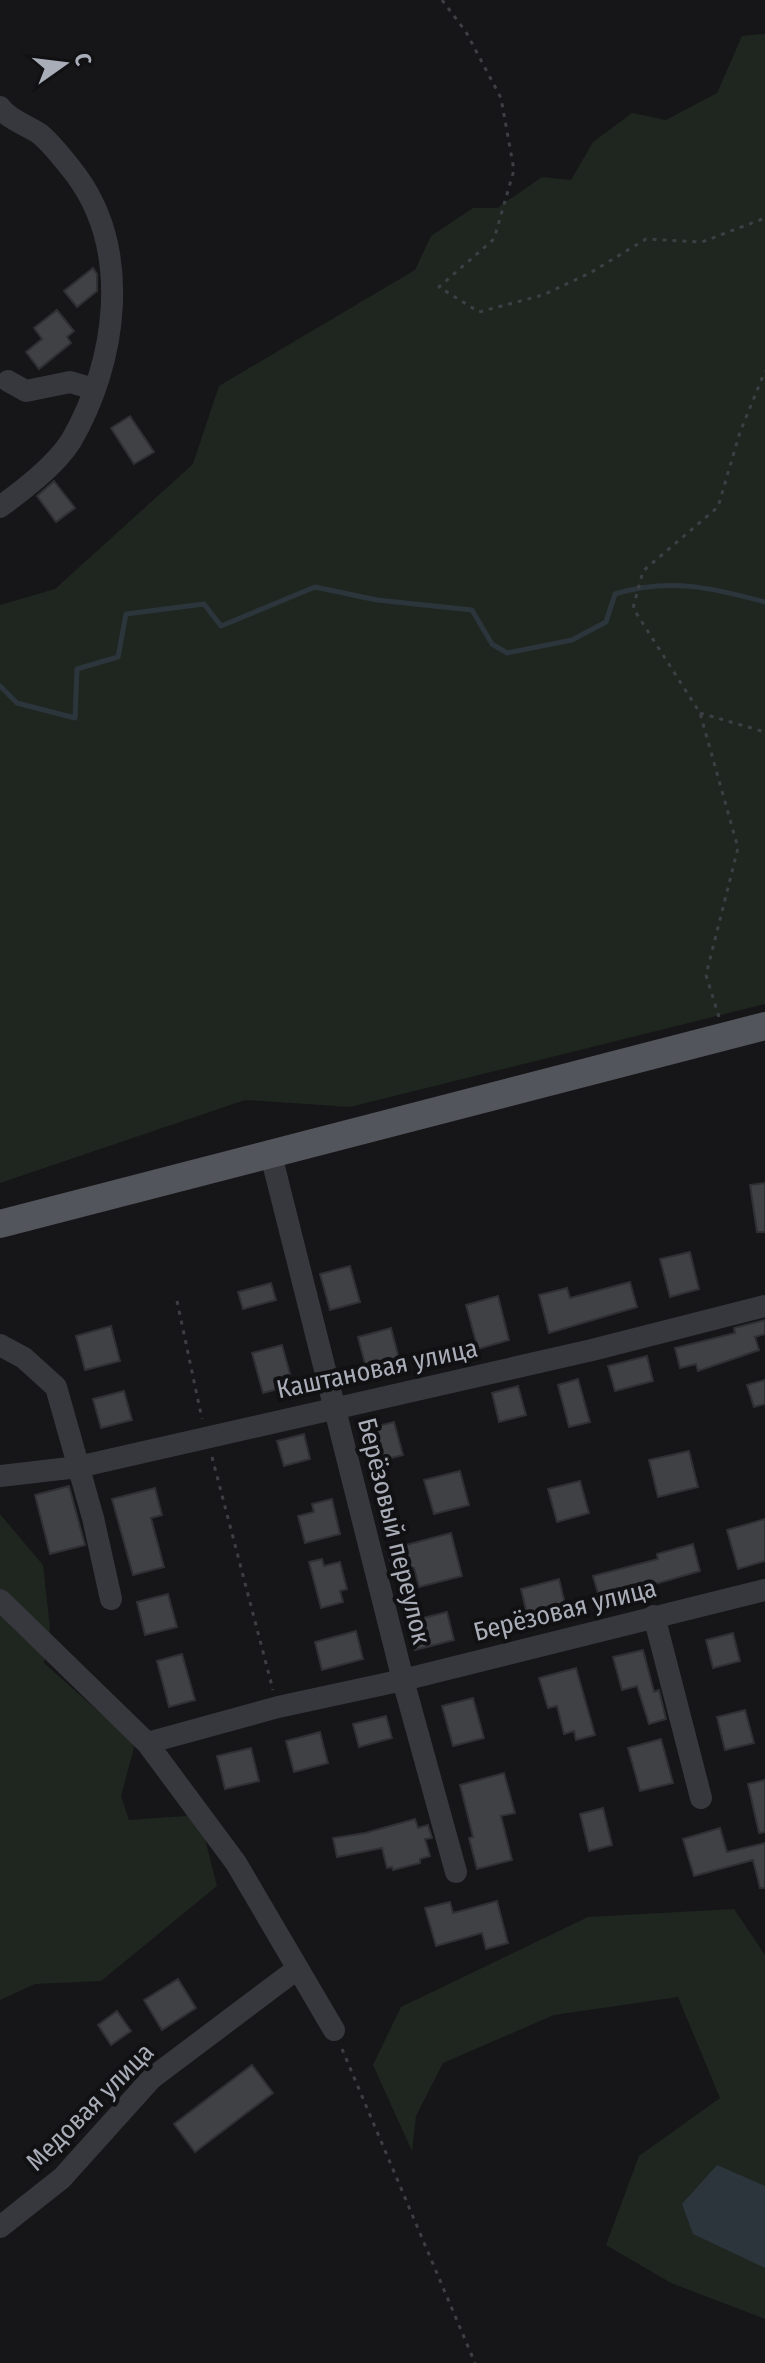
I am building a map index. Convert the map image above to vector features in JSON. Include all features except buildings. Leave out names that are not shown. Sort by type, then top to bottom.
[{"type":"main road","points":[[0,1224],[765,1026]]},
{"type":"street","points":[[0,507],[23,491],[70,442],[94,389],[109,332],[113,264],[102,220],[77,176],[41,135],[1,111]]},
{"type":"street","points":[[8,381],[26,391],[70,382],[94,389]]},
{"type":"street","name":"Берёзовый переулок","points":[[271,1155],[403,1680],[456,1872]]},
{"type":"street","name":"Каштановая улица","points":[[0,1476],[78,1467],[205,1435],[592,1350],[765,1306]]},
{"type":"street","points":[[0,1345],[24,1358],[56,1387],[111,1599]]},
{"type":"street","name":"Берёзовая улица","points":[[147,1743],[278,1707],[403,1680],[765,1590]]},
{"type":"street","points":[[0,1600],[147,1743],[236,1863],[334,2030]]},
{"type":"street","points":[[654,1616],[701,1798]]},
{"type":"street","name":"Медовая улица","points":[[0,2227],[62,2178],[152,2078],[297,1969]]},
{"type":"path","points":[[442,0],[466,32],[501,98],[514,170],[494,239],[439,287],[479,312],[543,295],[590,273],[646,239],[702,242],[765,218]]},
{"type":"path","points":[[725,1037],[706,975],[738,848],[700,713],[633,608],[643,571],[718,507],[740,432],[765,371]]},
{"type":"path","points":[[700,713],[765,732]]},
{"type":"path","points":[[177,1301],[205,1435],[278,1707]]},
{"type":"path","points":[[334,2030],[475,2363]]},
{"type":"shaded area","points":[[765,34],[765,1004],[350,1107],[245,1100],[0,1183],[0,605],[55,589],[193,464],[219,386],[415,270],[431,236],[473,208],[497,208],[542,177],[571,180],[593,142],[632,113],[666,120],[717,93],[742,36]]},
{"type":"shaded area","points":[[0,1514],[43,1565],[50,1628],[44,1663],[135,1744],[121,1796],[129,1820],[199,1815],[217,1886],[101,1981],[35,1984],[0,2000]]},
{"type":"shaded area","points":[[734,1909],[765,1955],[765,2319],[671,2283],[606,2245],[639,2156],[720,2098],[678,1997],[554,2015],[443,2063],[416,2116],[412,2151],[373,2065],[401,2007],[588,1917]]},
{"type":"shaded area","points":[[717,2165],[765,2186],[765,2268],[693,2234],[682,2204]]},
{"type":"waterway","points":[[0,686],[17,703],[75,718],[77,669],[118,657],[126,614],[204,604],[221,626],[315,587],[377,600],[472,610],[492,644],[507,653],[572,640],[606,622],[615,594],[635,589],[691,586],[765,602]]}]
